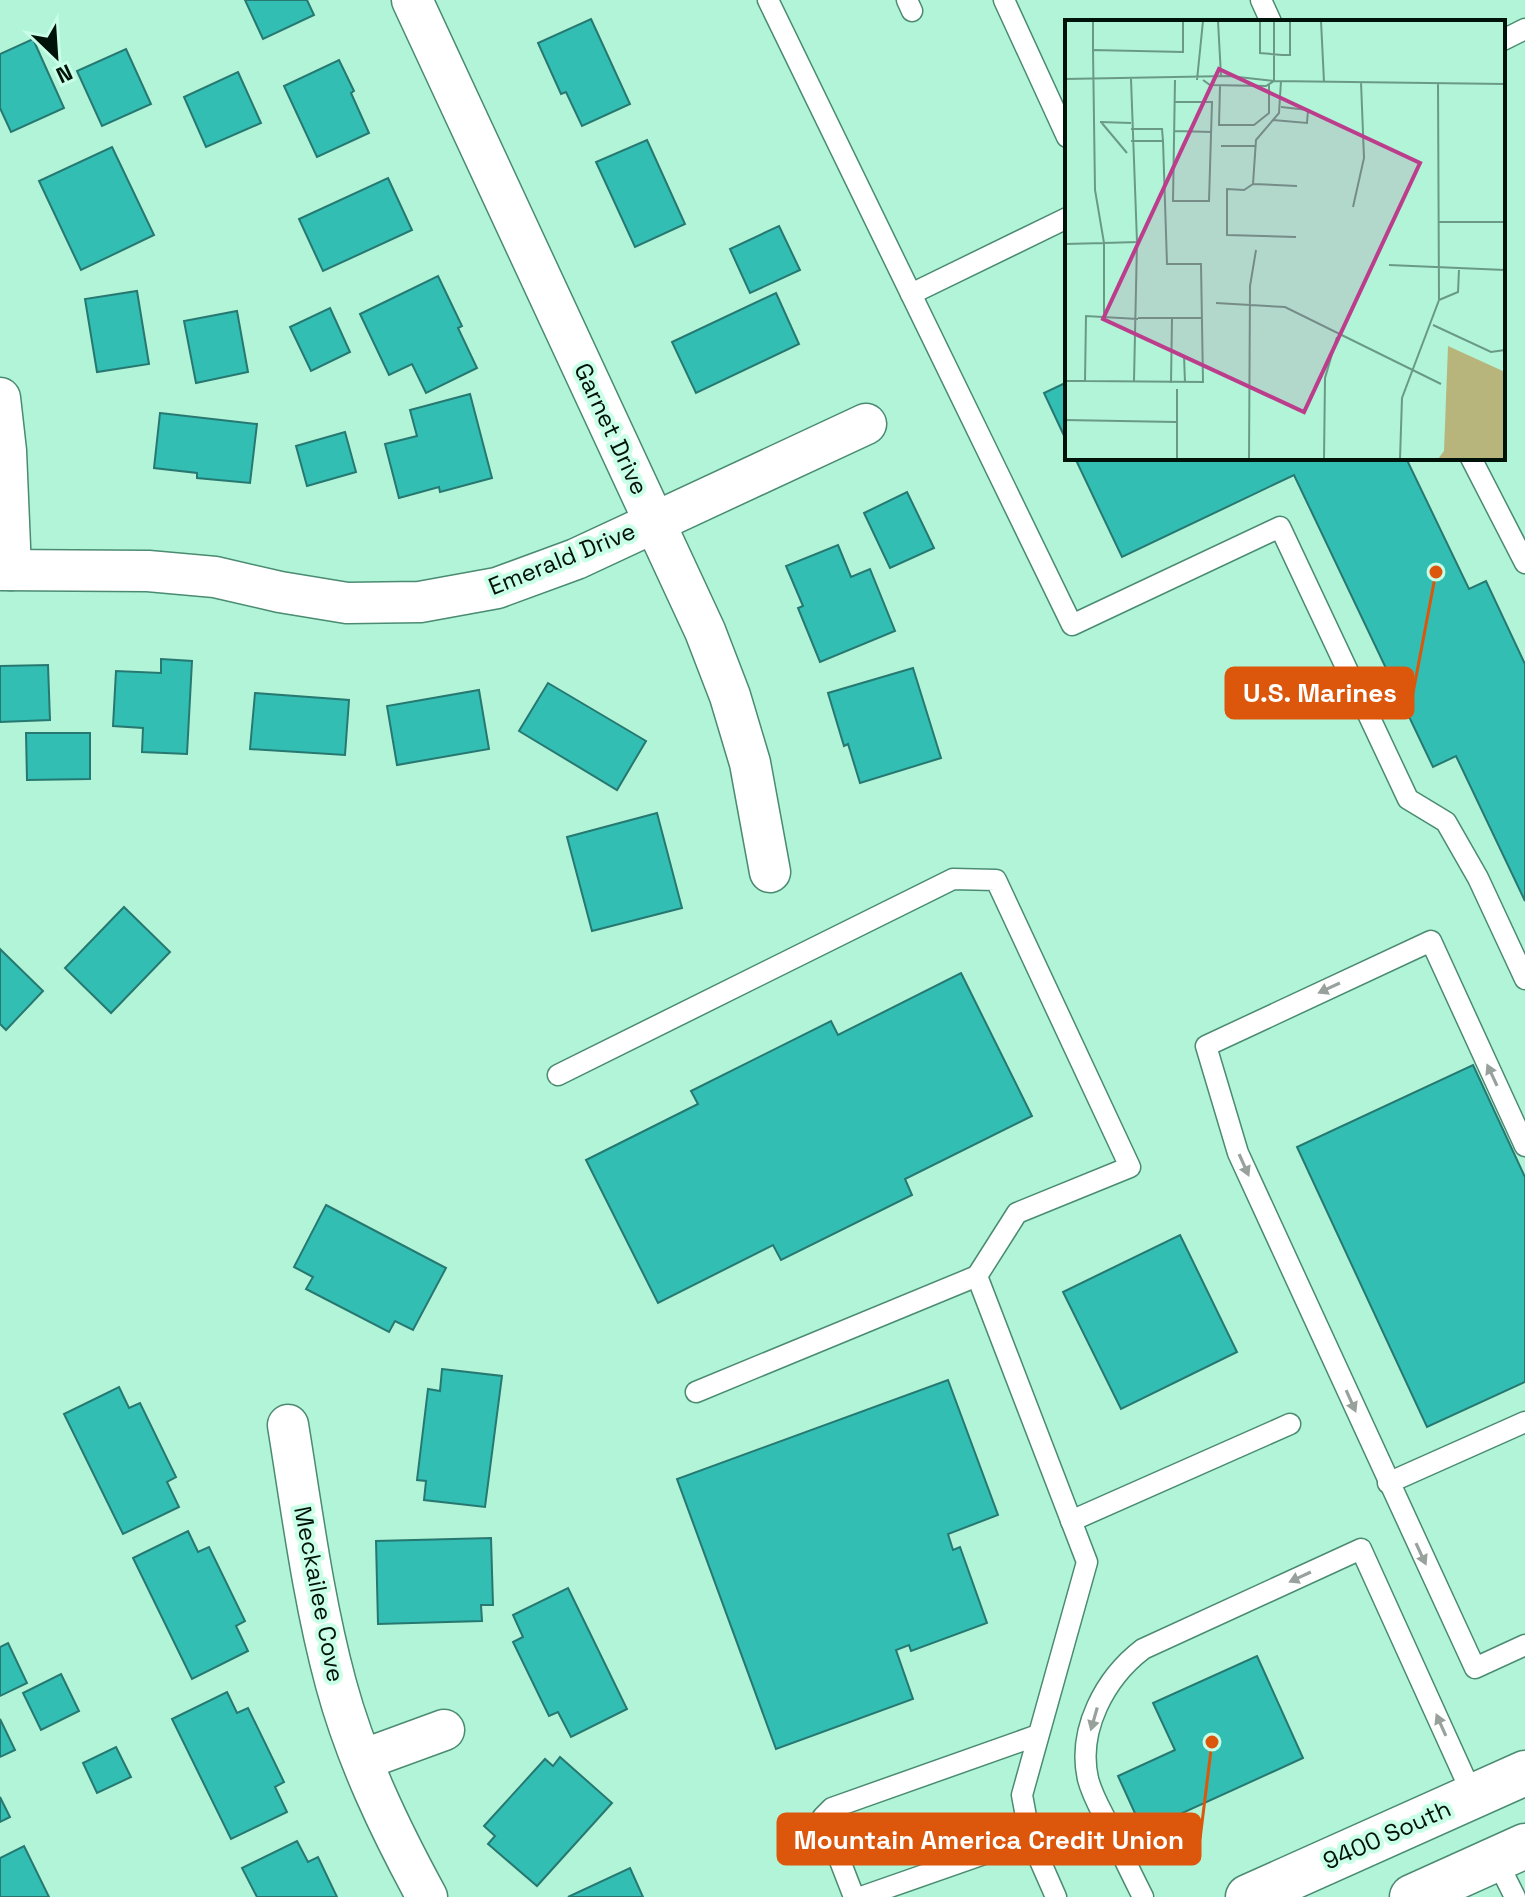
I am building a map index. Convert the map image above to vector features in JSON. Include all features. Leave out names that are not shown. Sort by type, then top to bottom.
[{"type":"main road","name":"9400 South","points":[[1248,1897],[1525,1773]]},
{"type":"main road","points":[[1412,1897],[1512,1867]]},
{"type":"street","name":"Garnet Drive","points":[[412,0],[705,631],[730,696],[750,763],[770,872]]},
{"type":"street","points":[[0,398],[6,451],[5,570]]},
{"type":"street","name":"Emerald Drive","points":[[5,570],[148,571],[215,577],[347,603],[420,602],[497,588],[576,559],[866,424]]},
{"type":"street","name":"Meckailee Cove","points":[[288,1425],[315,1598],[336,1686],[391,1830],[427,1897]]},
{"type":"street","points":[[362,1760],[444,1730]]},
{"type":"lane","points":[[768,0],[1072,625],[1280,527],[1408,799],[1446,822],[1478,878],[1525,979]]},
{"type":"lane","points":[[1004,0],[1065,133]]},
{"type":"lane","points":[[1261,0],[1270,20]]},
{"type":"lane","points":[[1505,39],[1525,29]]},
{"type":"lane","points":[[911,294],[1065,219]]},
{"type":"lane","points":[[1472,460],[1525,563]]},
{"type":"lane","points":[[558,1075],[953,879],[996,880],[1130,1167],[1017,1213],[977,1276],[696,1392]]},
{"type":"lane","points":[[1525,1146],[1431,941],[1206,1046],[1238,1153],[1475,1668],[1525,1645]]},
{"type":"lane","points":[[977,1276],[1087,1562],[1022,1795],[1030,1838],[1056,1897]]},
{"type":"lane","points":[[1388,1483],[1525,1422]]},
{"type":"lane","points":[[1071,1521],[1290,1424]]},
{"type":"lane","points":[[1143,1897],[1088,1779],[1086,1751],[1092,1723],[1111,1679],[1143,1649],[1361,1549],[1473,1796]]},
{"type":"lane","points":[[854,1897],[823,1817],[832,1808],[1038,1735]]},
{"type":"lane","points":[[861,1897],[1030,1838]]},
{"type":"building","points":[[245,0],[307,0],[314,15],[263,39]]},
{"type":"building","points":[[591,19],[630,104],[582,126],[566,92],[561,94],[538,43]]},
{"type":"building","points":[[33,39],[64,108],[11,132],[0,108],[0,54]]},
{"type":"building","points":[[126,49],[151,104],[102,126],[77,71]]},
{"type":"building","points":[[339,60],[369,133],[317,157],[284,86]]},
{"type":"building","points":[[238,72],[261,123],[206,147],[184,97]]},
{"type":"building","points":[[647,140],[685,224],[635,247],[596,162]]},
{"type":"building","points":[[112,147],[154,235],[81,270],[39,181]]},
{"type":"building","points":[[388,178],[412,230],[323,271],[299,219]]},
{"type":"building","points":[[779,226],[800,270],[750,293],[730,249]]},
{"type":"building","points":[[438,276],[462,326],[458,328],[477,368],[426,393],[412,364],[389,375],[360,314]]},
{"type":"building","points":[[137,291],[149,364],[97,372],[85,299]]},
{"type":"building","points":[[776,293],[799,344],[696,393],[672,342]]},
{"type":"building","points":[[330,308],[350,352],[311,371],[290,327]]},
{"type":"building","points":[[237,311],[248,372],[196,383],[184,321]]},
{"type":"building","points":[[1065,383],[1065,438],[1044,393]]},
{"type":"building","points":[[470,394],[492,478],[440,492],[439,487],[399,498],[385,444],[417,436],[410,410]]},
{"type":"building","points":[[160,413],[257,424],[250,483],[197,478],[197,473],[154,468]]},
{"type":"building","points":[[345,432],[356,472],[307,486],[296,446]]},
{"type":"building","points":[[1076,460],[1407,460],[1469,589],[1486,581],[1525,664],[1525,901],[1456,756],[1433,767],[1294,475],[1122,557]]},
{"type":"building","points":[[907,492],[934,548],[890,568],[864,513]]},
{"type":"building","points":[[838,545],[851,577],[870,569],[895,631],[820,662],[798,608],[803,606],[786,566]]},
{"type":"building","points":[[161,659],[192,661],[187,754],[142,752],[143,728],[113,726],[116,671],[161,673]]},
{"type":"building","points":[[48,665],[50,720],[0,722],[0,666]]},
{"type":"building","points":[[913,668],[941,758],[860,783],[848,744],[844,746],[828,693]]},
{"type":"building","points":[[548,683],[646,741],[617,790],[519,731]]},
{"type":"building","points":[[479,690],[489,749],[397,765],[387,706]]},
{"type":"building","points":[[255,693],[349,700],[345,755],[250,749]]},
{"type":"building","points":[[26,733],[90,733],[90,779],[27,780]]},
{"type":"building","points":[[657,813],[682,908],[592,931],[567,837]]},
{"type":"building","points":[[124,907],[170,952],[111,1013],[65,968]]},
{"type":"building","points":[[0,949],[43,991],[6,1030],[0,1024]]},
{"type":"building","points":[[961,973],[1032,1116],[905,1179],[912,1195],[781,1260],[773,1245],[658,1303],[586,1160],[698,1104],[691,1091],[831,1021],[838,1035]]},
{"type":"building","points":[[1473,1065],[1525,1177],[1525,1382],[1427,1427],[1297,1147]]},
{"type":"building","points":[[326,1205],[446,1268],[413,1330],[395,1321],[389,1332],[306,1289],[313,1277],[294,1267]]},
{"type":"building","points":[[1180,1235],[1237,1352],[1121,1409],[1063,1292]]},
{"type":"building","points":[[442,1369],[502,1376],[485,1507],[424,1500],[426,1481],[417,1480],[428,1389],[440,1391]]},
{"type":"building","points":[[948,1380],[998,1515],[948,1534],[953,1550],[960,1547],[987,1623],[911,1651],[909,1645],[896,1650],[913,1699],[776,1749],[677,1479]]},
{"type":"building","points":[[119,1387],[129,1408],[140,1403],[176,1477],[167,1482],[179,1507],[123,1534],[64,1414]]},
{"type":"building","points":[[188,1531],[198,1552],[209,1547],[245,1621],[236,1626],[248,1651],[192,1679],[133,1558]]},
{"type":"building","points":[[491,1538],[493,1605],[481,1605],[482,1621],[378,1624],[376,1541]]},
{"type":"building","points":[[568,1588],[627,1709],[571,1737],[558,1712],[549,1716],[513,1642],[523,1637],[513,1615]]},
{"type":"building","points":[[8,1643],[27,1683],[0,1696],[0,1647]]},
{"type":"building","points":[[1257,1656],[1303,1758],[1143,1831],[1118,1776],[1175,1750],[1153,1703]]},
{"type":"building","points":[[61,1674],[79,1711],[41,1730],[23,1693]]},
{"type":"building","points":[[227,1692],[237,1713],[248,1708],[284,1782],[275,1787],[287,1812],[231,1839],[172,1719]]},
{"type":"building","points":[[0,1719],[15,1750],[0,1757]]},
{"type":"building","points":[[116,1747],[131,1777],[97,1793],[83,1763]]},
{"type":"building","points":[[560,1757],[612,1803],[537,1886],[488,1844],[495,1836],[484,1826],[545,1759],[553,1766]]},
{"type":"building","points":[[0,1797],[10,1817],[0,1822]]},
{"type":"building","points":[[297,1841],[308,1862],[318,1857],[337,1897],[257,1897],[242,1868]]},
{"type":"building","points":[[24,1846],[49,1897],[0,1897],[0,1858]]},
{"type":"building","points":[[630,1868],[643,1897],[568,1897]]},
{"type":"place","name":"U.S. Marines","points":[[1436,572]]},
{"type":"place","name":"Mountain America Credit Union","points":[[1212,1742]]}]
